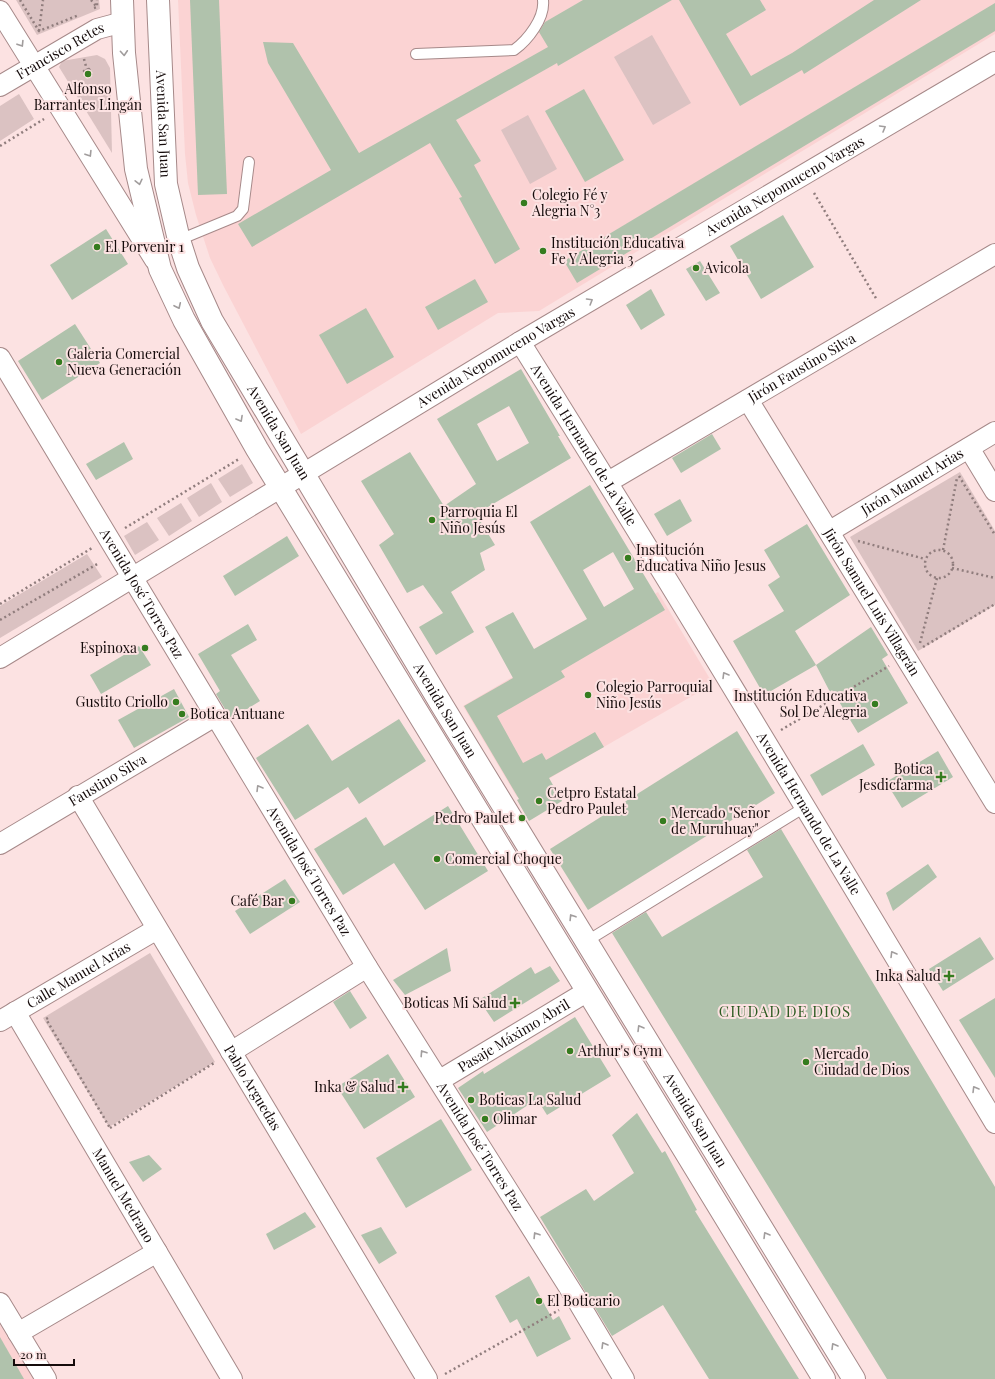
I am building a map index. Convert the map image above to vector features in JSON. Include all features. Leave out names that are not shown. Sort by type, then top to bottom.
[{"type":"main road","name":"Avenida San Juan","points":[[122,0],[124,53],[136,169],[160,269],[184,320],[257,449],[824,1379]]},
{"type":"main road","name":"Avenida San Juan","points":[[158,0],[166,184],[178,240],[191,275],[212,321],[303,474],[854,1379]]},
{"type":"street","points":[[0,11],[35,65],[160,269]]},
{"type":"street","name":"Francisco Retes","points":[[0,86],[97,29],[123,22]]},
{"type":"street","name":"Avenida Nepomuceno Vargas","points":[[0,658],[520,342],[995,62]]},
{"type":"street","name":"Jirón Faustino Silva","points":[[608,482],[995,254]]},
{"type":"street","name":"Avenida Hernando de La Valle","points":[[520,342],[669,580],[995,1122]]},
{"type":"street","name":"Avenida José Torres Paz","points":[[0,358],[134,577],[215,716],[367,967],[440,1080],[577,1300],[624,1379]]},
{"type":"street","name":"Jirón Samuel Luis Villagrán","points":[[748,400],[830,531],[905,657],[995,803]]},
{"type":"street","name":"Jirón Manuel Arias","points":[[830,531],[995,432]]},
{"type":"street","points":[[969,448],[995,491]]},
{"type":"street","name":"Faustino Silva","points":[[0,844],[78,796],[215,716]]},
{"type":"street","name":"Pablo Arguedas","points":[[78,796],[232,1052],[436,1377]]},
{"type":"street","name":"Calle Manuel Arias","points":[[8,1017],[157,929]]},
{"type":"street","points":[[232,1052],[367,967]]},
{"type":"street","name":"Pasaje Máximo Abril","points":[[440,1080],[588,991]]},
{"type":"street","name":"Manuel Medrano","points":[[8,1017],[91,1140],[232,1379]]},
{"type":"street","points":[[18,1333],[157,1252]]},
{"type":"street","points":[[0,1303],[46,1379]]},
{"type":"lane","points":[[416,54],[514,50],[522,44],[533,31],[544,7],[543,0]]},
{"type":"lane","points":[[178,240],[237,216],[243,209],[249,162]]},
{"type":"lane","points":[[587,941],[805,807]]},
{"type":"path","points":[[20,0],[39,31],[82,13]]},
{"type":"path","points":[[91,0],[97,7]]},
{"type":"path","points":[[97,0],[97,7]]},
{"type":"path","points":[[89,10],[97,7]]},
{"type":"path","points":[[83,55],[87,70]]},
{"type":"path","points":[[0,146],[62,109]]},
{"type":"path","points":[[803,175],[887,317]]},
{"type":"path","points":[[0,604],[257,449]]},
{"type":"path","points":[[951,478],[958,474]]},
{"type":"path","points":[[958,474],[995,535]]},
{"type":"path","points":[[943,550],[958,474]]},
{"type":"path","points":[[830,531],[925,559]]},
{"type":"path","points":[[934,550],[943,550],[951,556],[952,568],[949,574],[937,578],[927,571],[924,565],[925,559],[934,550]]},
{"type":"path","points":[[0,620],[99,563]]},
{"type":"path","points":[[952,568],[995,578]]},
{"type":"path","points":[[937,578],[918,649],[995,604]]},
{"type":"path","points":[[764,740],[905,657]]},
{"type":"path","points":[[52,1016],[46,1020],[110,1128]]},
{"type":"path","points":[[91,1140],[232,1052]]},
{"type":"path","points":[[211,1056],[215,1063]]},
{"type":"path","points":[[436,1377],[577,1300]]},
{"type":"shaded area","points":[[16,0],[99,0],[100,9],[37,35]]},
{"type":"shaded area","name":"Colegio Fé y Alegria N°3","points":[[178,0],[995,0],[995,34],[539,311],[498,313],[301,434],[210,258],[196,215],[188,183],[185,154]]},
{"type":"shaded area","points":[[652,35],[691,103],[653,125],[614,57]]},
{"type":"shaded area","points":[[97,55],[105,59],[110,68],[112,153],[59,67],[62,61]]},
{"type":"shaded area","points":[[19,94],[34,119],[0,141],[0,106]]},
{"type":"shaded area","points":[[528,115],[557,169],[530,184],[501,130]]},
{"type":"shaded area","points":[[242,464],[253,483],[230,497],[218,479]]},
{"type":"shaded area","points":[[960,472],[995,531],[995,605],[918,651],[850,537]]},
{"type":"shaded area","points":[[211,483],[222,502],[199,517],[187,498]]},
{"type":"shaded area","points":[[181,503],[192,521],[169,536],[157,518]]},
{"type":"shaded area","points":[[147,522],[159,540],[135,555],[124,536]]},
{"type":"shaded area","points":[[87,554],[102,577],[0,638],[0,606]]},
{"type":"shaded area","name":"Colegio Parroquial Niño Jesús","points":[[658,592],[713,684],[517,797],[463,706]]},
{"type":"shaded area","points":[[150,953],[215,1062],[109,1127],[43,1018]]},
{"type":"shaded area","points":[[0,1325],[34,1379],[0,1379]]},
{"type":"building","points":[[190,0],[219,0],[227,194],[198,195]]},
{"type":"building","points":[[583,0],[672,0],[558,66],[557,63],[456,120],[481,161],[474,165],[520,249],[495,264],[459,198],[462,197],[430,143],[252,247],[238,224],[331,170],[268,63],[263,42],[293,43],[359,153],[548,47],[539,32],[545,22]]},
{"type":"building","points":[[679,0],[760,0],[766,10],[726,34],[751,76],[792,53],[874,0],[921,0],[804,74],[802,70],[740,106]]},
{"type":"building","points":[[995,3],[995,31],[577,283],[564,261]]},
{"type":"building","points":[[584,89],[624,160],[585,182],[545,111]]},
{"type":"building","points":[[783,215],[814,267],[761,299],[730,246]]},
{"type":"building","name":"El Porvenir 1","points":[[106,229],[128,264],[72,300],[50,265]]},
{"type":"building","points":[[700,261],[720,293],[706,301],[686,269]]},
{"type":"building","points":[[475,279],[488,302],[438,330],[425,307]]},
{"type":"building","points":[[651,289],[665,315],[641,330],[626,305]]},
{"type":"building","points":[[366,308],[394,357],[347,384],[319,335]]},
{"type":"building","name":"Galeria Comercial Nueva Generación","points":[[75,324],[100,363],[42,400],[18,361]]},
{"type":"building","points":[[521,369],[571,458],[476,514],[495,545],[480,553],[485,570],[451,592],[474,632],[436,655],[419,627],[443,613],[423,585],[407,593],[379,545],[394,534],[361,481],[410,452],[444,506],[476,484],[437,419]],"holes":[[[509,406],[529,443],[497,461],[477,424]]]},
{"type":"building","points":[[712,434],[721,449],[681,473],[672,458]]},
{"type":"building","points":[[124,442],[133,459],[96,480],[86,464]]},
{"type":"building","points":[[590,485],[665,610],[561,671],[565,677],[497,716],[523,763],[542,753],[546,760],[595,732],[604,747],[549,778],[562,801],[529,821],[517,800],[519,799],[464,706],[513,678],[485,627],[513,612],[534,649],[587,619],[530,522]],"holes":[[[613,552],[634,589],[604,607],[583,570]]]},
{"type":"building","points":[[680,499],[692,521],[667,536],[654,514]]},
{"type":"building","points":[[807,524],[850,595],[795,631],[816,665],[764,695],[733,641],[784,611],[768,585],[780,577],[764,550]]},
{"type":"building","points":[[287,536],[299,556],[235,596],[223,576]]},
{"type":"building","points":[[248,624],[257,640],[231,655],[260,701],[231,719],[216,694],[220,691],[198,654]]},
{"type":"building","points":[[871,627],[888,655],[882,659],[908,703],[858,733],[832,690],[830,692],[816,665]]},
{"type":"building","points":[[139,646],[151,665],[101,694],[90,675]]},
{"type":"building","points":[[174,689],[189,717],[134,748],[118,720]]},
{"type":"building","points":[[399,719],[426,761],[359,804],[348,787],[295,820],[256,758],[308,724],[332,761]]},
{"type":"building","name":"Mercado \"Señor de Muruhuay\"","points":[[737,731],[775,793],[588,910],[550,849]]},
{"type":"building","points":[[863,744],[875,765],[822,796],[810,775]]},
{"type":"building","points":[[938,751],[953,777],[902,808],[886,782]]},
{"type":"building","points":[[448,806],[488,871],[425,910],[394,863],[343,895],[314,849],[366,817],[384,846]]},
{"type":"building","name":"Mercado Ciudad de Dios","points":[[781,829],[995,1187],[995,1379],[887,1379],[612,933],[646,912],[662,937],[763,877],[747,850]]},
{"type":"building","points":[[928,864],[937,877],[893,911],[886,893]]},
{"type":"building","points":[[285,879],[300,902],[250,934],[235,911]]},
{"type":"building","points":[[980,937],[994,959],[943,991],[929,969]]},
{"type":"building","points":[[447,948],[451,971],[405,995],[393,980]]},
{"type":"building","points":[[550,966],[560,981],[494,1022],[479,1000],[531,967],[535,974]]},
{"type":"building","points":[[350,991],[367,1018],[350,1029],[333,1002]]},
{"type":"building","points":[[995,998],[995,1078],[959,1020]]},
{"type":"building","points":[[575,1017],[611,1076],[547,1115],[537,1099],[487,1132],[458,1088],[483,1071],[484,1074]]},
{"type":"building","points":[[388,1054],[415,1097],[364,1129],[337,1087]]},
{"type":"building","points":[[637,1113],[662,1153],[665,1151],[697,1210],[695,1211],[799,1379],[709,1379],[663,1305],[612,1336],[540,1217],[586,1189],[594,1201],[634,1173],[612,1135]]},
{"type":"building","points":[[441,1119],[472,1170],[406,1208],[376,1158]]},
{"type":"building","points":[[149,1155],[162,1169],[143,1182],[129,1162]]},
{"type":"building","points":[[305,1212],[316,1227],[274,1250],[266,1234]]},
{"type":"building","points":[[381,1227],[397,1253],[379,1264],[361,1235]]},
{"type":"building","points":[[529,1276],[553,1320],[559,1316],[571,1339],[537,1357],[517,1319],[510,1323],[495,1296]]},
{"type":"building","points":[[0,1337],[24,1379],[0,1379]]},
{"type":"place","name":"Alfonso Barrantes Lingán","points":[[88,74]]},
{"type":"place","name":"Colegio Fé y Alegria N°3","points":[[524,203]]},
{"type":"place","name":"El Porvenir 1","points":[[97,247]]},
{"type":"place","name":"Institución Educativa Fe Y Alegria 3","points":[[543,251]]},
{"type":"place","name":"Avicola","points":[[696,268]]},
{"type":"place","name":"Galeria Comercial Nueva Generación","points":[[59,362]]},
{"type":"place","name":"Parroquia El Niño Jesús","points":[[432,520]]},
{"type":"place","name":"Institución Educativa Niño Jesus","points":[[628,558]]},
{"type":"place","name":"Espinoxa","points":[[145,648]]},
{"type":"place","name":"Colegio Parroquial Niño Jesús","points":[[588,695]]},
{"type":"place","name":"Gustito Criollo","points":[[176,702]]},
{"type":"place","name":"Institución Educativa Sol De Alegria","points":[[875,704]]},
{"type":"place","name":"Botica Antuane","points":[[182,714]]},
{"type":"place","name":"Botica Jesdicfarma","points":[[941,777]]},
{"type":"place","name":"Cetpro Estatal Pedro Paulet","points":[[539,801]]},
{"type":"place","name":"Pedro Paulet","points":[[522,818]]},
{"type":"place","name":"Mercado \"Señor de Muruhuay\"","points":[[663,821]]},
{"type":"place","name":"Comercial Choque","points":[[437,859]]},
{"type":"place","name":"Café Bar","points":[[292,901]]},
{"type":"place","name":"Inka Salud","points":[[949,976]]},
{"type":"place","name":"Boticas Mi Salud","points":[[515,1003]]},
{"type":"place","name":"Arthur's Gym","points":[[570,1051]]},
{"type":"place","name":"Mercado Ciudad de Dios","points":[[806,1062]]},
{"type":"place","name":"Inka & Salud","points":[[403,1087]]},
{"type":"place","name":"Boticas La Salud","points":[[471,1100]]},
{"type":"place","name":"Olimar","points":[[485,1119]]},
{"type":"place","name":"El Boticario","points":[[539,1301]]},
{"type":"district","name":"CIUDAD DE DIOS","points":[[785,1012]]}]
